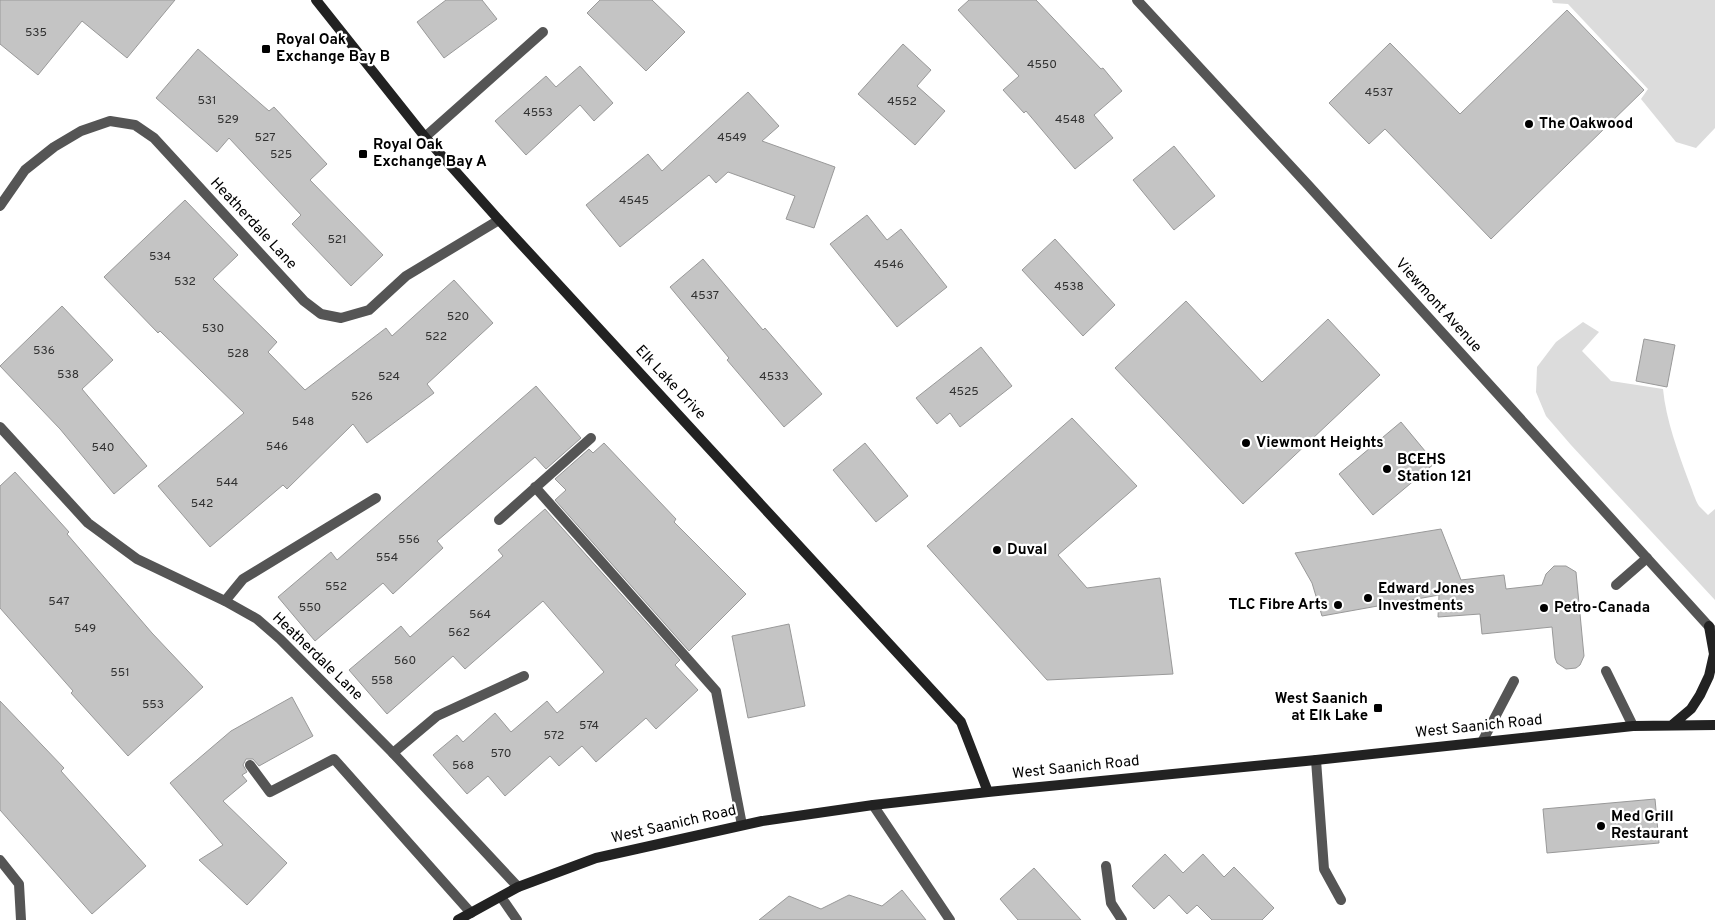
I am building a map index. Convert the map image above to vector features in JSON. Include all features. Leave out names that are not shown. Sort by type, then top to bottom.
[{"type":"main road","name":"Elk Lake Drive","points":[[316,0],[425,137],[499,220],[961,722],[988,792]]},
{"type":"main road","points":[[1672,725],[1691,709],[1700,696],[1709,676],[1714,654],[1712,630]]},
{"type":"main road","name":"West Saanich Road","points":[[458,920],[518,887],[596,858],[762,820],[988,792],[1316,760],[1633,726],[1715,725]]},
{"type":"street","name":"Viewmont Avenue","points":[[1137,0],[1308,184],[1712,630]]},
{"type":"street","points":[[425,137],[543,32]]},
{"type":"street","name":"Heatherdale Lane","points":[[0,206],[25,170],[54,147],[81,130],[110,121],[135,126],[154,138],[304,301],[321,314],[341,318],[369,310],[406,276],[499,220]]},
{"type":"street","name":"Heatherdale Lane","points":[[0,427],[88,523],[137,559],[225,601],[257,619],[280,638],[393,753],[518,887]]},
{"type":"street","points":[[499,520],[591,438]]},
{"type":"street","points":[[535,487],[716,691],[742,825]]},
{"type":"street","points":[[225,601],[243,579],[376,498]]},
{"type":"street","points":[[1616,585],[1647,558]]},
{"type":"street","points":[[1606,671],[1633,726]]},
{"type":"street","points":[[393,753],[437,716],[524,676]]},
{"type":"street","points":[[1482,742],[1514,681]]},
{"type":"street","points":[[250,765],[270,792],[334,759],[470,914]]},
{"type":"street","points":[[1316,760],[1324,869],[1340,900]]},
{"type":"street","points":[[872,805],[950,920]]},
{"type":"street","points":[[0,860],[19,884],[21,920]]},
{"type":"street","points":[[1106,866],[1111,904],[1122,920]]},
{"type":"street","points":[[501,897],[517,920]]},
{"type":"shaded area","points":[[1552,0],[1715,0],[1715,128],[1696,148],[1676,142],[1641,99],[1648,89],[1568,4],[1553,3]]},
{"type":"shaded area","points":[[1583,322],[1599,332],[1582,351],[1611,381],[1663,389],[1673,436],[1696,501],[1708,515],[1715,509],[1715,600],[1546,416],[1536,392],[1537,367],[1556,342]]},
{"type":"building","points":[[0,0],[175,0],[127,58],[82,21],[38,75],[0,44]]},
{"type":"building","points":[[446,0],[482,0],[497,19],[444,58],[417,22]]},
{"type":"building","points":[[600,0],[652,0],[685,32],[646,71],[587,13]]},
{"type":"building","points":[[969,0],[1036,0],[1101,69],[1103,68],[1122,91],[1094,115],[1113,138],[1075,169],[1026,111],[1024,113],[1003,90],[1019,76],[958,10]]},
{"type":"building","name":"The Oakwood","points":[[1567,10],[1644,90],[1491,239],[1385,129],[1369,144],[1329,103],[1390,43],[1460,114]]},
{"type":"building","points":[[903,44],[931,70],[917,86],[945,111],[915,145],[858,94]]},
{"type":"building","points":[[198,49],[269,111],[274,107],[327,164],[310,180],[383,255],[351,286],[292,224],[301,215],[229,138],[217,152],[156,98]]},
{"type":"building","points":[[580,66],[613,103],[594,121],[580,105],[526,155],[495,121],[546,76],[556,87]]},
{"type":"building","points":[[748,92],[779,126],[762,141],[835,167],[814,228],[786,219],[795,196],[728,172],[716,183],[709,175],[620,247],[586,205],[648,154],[662,171]]},
{"type":"building","points":[[1174,146],[1215,196],[1174,230],[1133,180]]},
{"type":"building","points":[[185,200],[238,255],[213,279],[277,342],[268,352],[305,390],[386,328],[392,336],[454,280],[493,323],[427,384],[434,393],[367,443],[353,424],[287,489],[283,485],[210,547],[158,486],[244,413],[160,331],[158,333],[104,277]]},
{"type":"building","points":[[867,215],[887,240],[901,229],[947,287],[897,327],[830,244]]},
{"type":"building","points":[[1055,239],[1115,305],[1083,336],[1022,270]]},
{"type":"building","points":[[703,259],[763,330],[765,328],[822,394],[784,427],[727,360],[729,358],[670,287]]},
{"type":"building","name":"Viewmont Heights","points":[[1186,301],[1262,382],[1328,319],[1380,375],[1243,504],[1115,368]]},
{"type":"building","points":[[62,306],[113,360],[82,389],[147,466],[114,494],[60,429],[0,366]]},
{"type":"building","points":[[1644,339],[1675,345],[1667,387],[1636,381]]},
{"type":"building","points":[[981,347],[1012,386],[960,427],[950,413],[937,424],[916,398]]},
{"type":"building","points":[[536,386],[581,438],[546,469],[535,457],[437,541],[443,548],[393,594],[383,583],[315,641],[278,597],[331,552],[337,560]]},
{"type":"building","name":"Duval","points":[[1072,418],[1137,486],[1058,555],[1087,588],[1160,578],[1173,674],[1047,680],[927,546]]},
{"type":"building","name":"BCEHS Station 121","points":[[1401,422],[1435,463],[1373,515],[1339,474]]},
{"type":"building","points":[[604,443],[676,519],[674,522],[746,594],[689,651],[555,500],[566,490],[555,479],[589,449],[593,453]]},
{"type":"building","points":[[865,443],[908,496],[876,522],[833,470]]},
{"type":"building","points":[[15,472],[69,532],[67,534],[152,633],[203,687],[128,756],[71,693],[73,691],[0,608],[0,486]]},
{"type":"building","points":[[545,509],[680,660],[675,665],[698,690],[656,729],[646,718],[596,762],[582,746],[559,766],[550,756],[505,796],[488,776],[467,794],[433,755],[457,735],[463,742],[495,713],[511,732],[547,701],[557,713],[604,672],[543,601],[465,669],[453,656],[387,714],[349,670],[401,626],[410,637],[503,556],[498,550]]},
{"type":"building","points":[[1441,529],[1461,580],[1504,575],[1506,589],[1542,585],[1546,574],[1554,566],[1566,566],[1576,572],[1584,656],[1580,665],[1576,668],[1566,669],[1557,663],[1552,627],[1482,634],[1480,614],[1438,617],[1439,595],[1322,616],[1312,583],[1295,553]]},
{"type":"building","points":[[789,624],[805,706],[748,718],[732,636]]},
{"type":"building","points":[[292,697],[313,736],[259,766],[253,759],[246,759],[243,765],[247,772],[242,775],[247,781],[223,801],[287,863],[247,905],[199,860],[223,845],[170,783],[231,731]]},
{"type":"building","points":[[0,701],[64,768],[61,771],[146,866],[92,914],[0,810]]},
{"type":"building","name":"Med Grill Restaurant","points":[[1655,799],[1659,843],[1547,853],[1543,809]]},
{"type":"building","points":[[1165,854],[1183,873],[1203,854],[1224,877],[1234,867],[1274,908],[1262,920],[1212,920],[1197,905],[1187,914],[1169,895],[1154,909],[1132,886]]},
{"type":"building","points":[[1034,868],[1081,920],[1018,920],[1000,899]]},
{"type":"building","points":[[902,890],[926,920],[759,920],[789,896],[821,909],[849,895],[882,906]]},
{"type":"place","name":"Royal Oak Exchange Bay B","points":[[266,49]]},
{"type":"place","name":"The Oakwood","points":[[1529,124]]},
{"type":"place","name":"Royal Oak Exchange Bay A","points":[[363,154]]},
{"type":"place","name":"Viewmont Heights","points":[[1246,443]]},
{"type":"place","name":"BCEHS Station 121","points":[[1387,469]]},
{"type":"place","name":"Duval","points":[[997,550]]},
{"type":"place","name":"Edward Jones Investments","points":[[1368,598]]},
{"type":"place","name":"TLC Fibre Arts","points":[[1338,605]]},
{"type":"place","name":"Petro-Canada","points":[[1544,608]]},
{"type":"place","name":"West Saanich at Elk Lake","points":[[1378,708]]},
{"type":"place","name":"Med Grill Restaurant","points":[[1601,826]]}]
